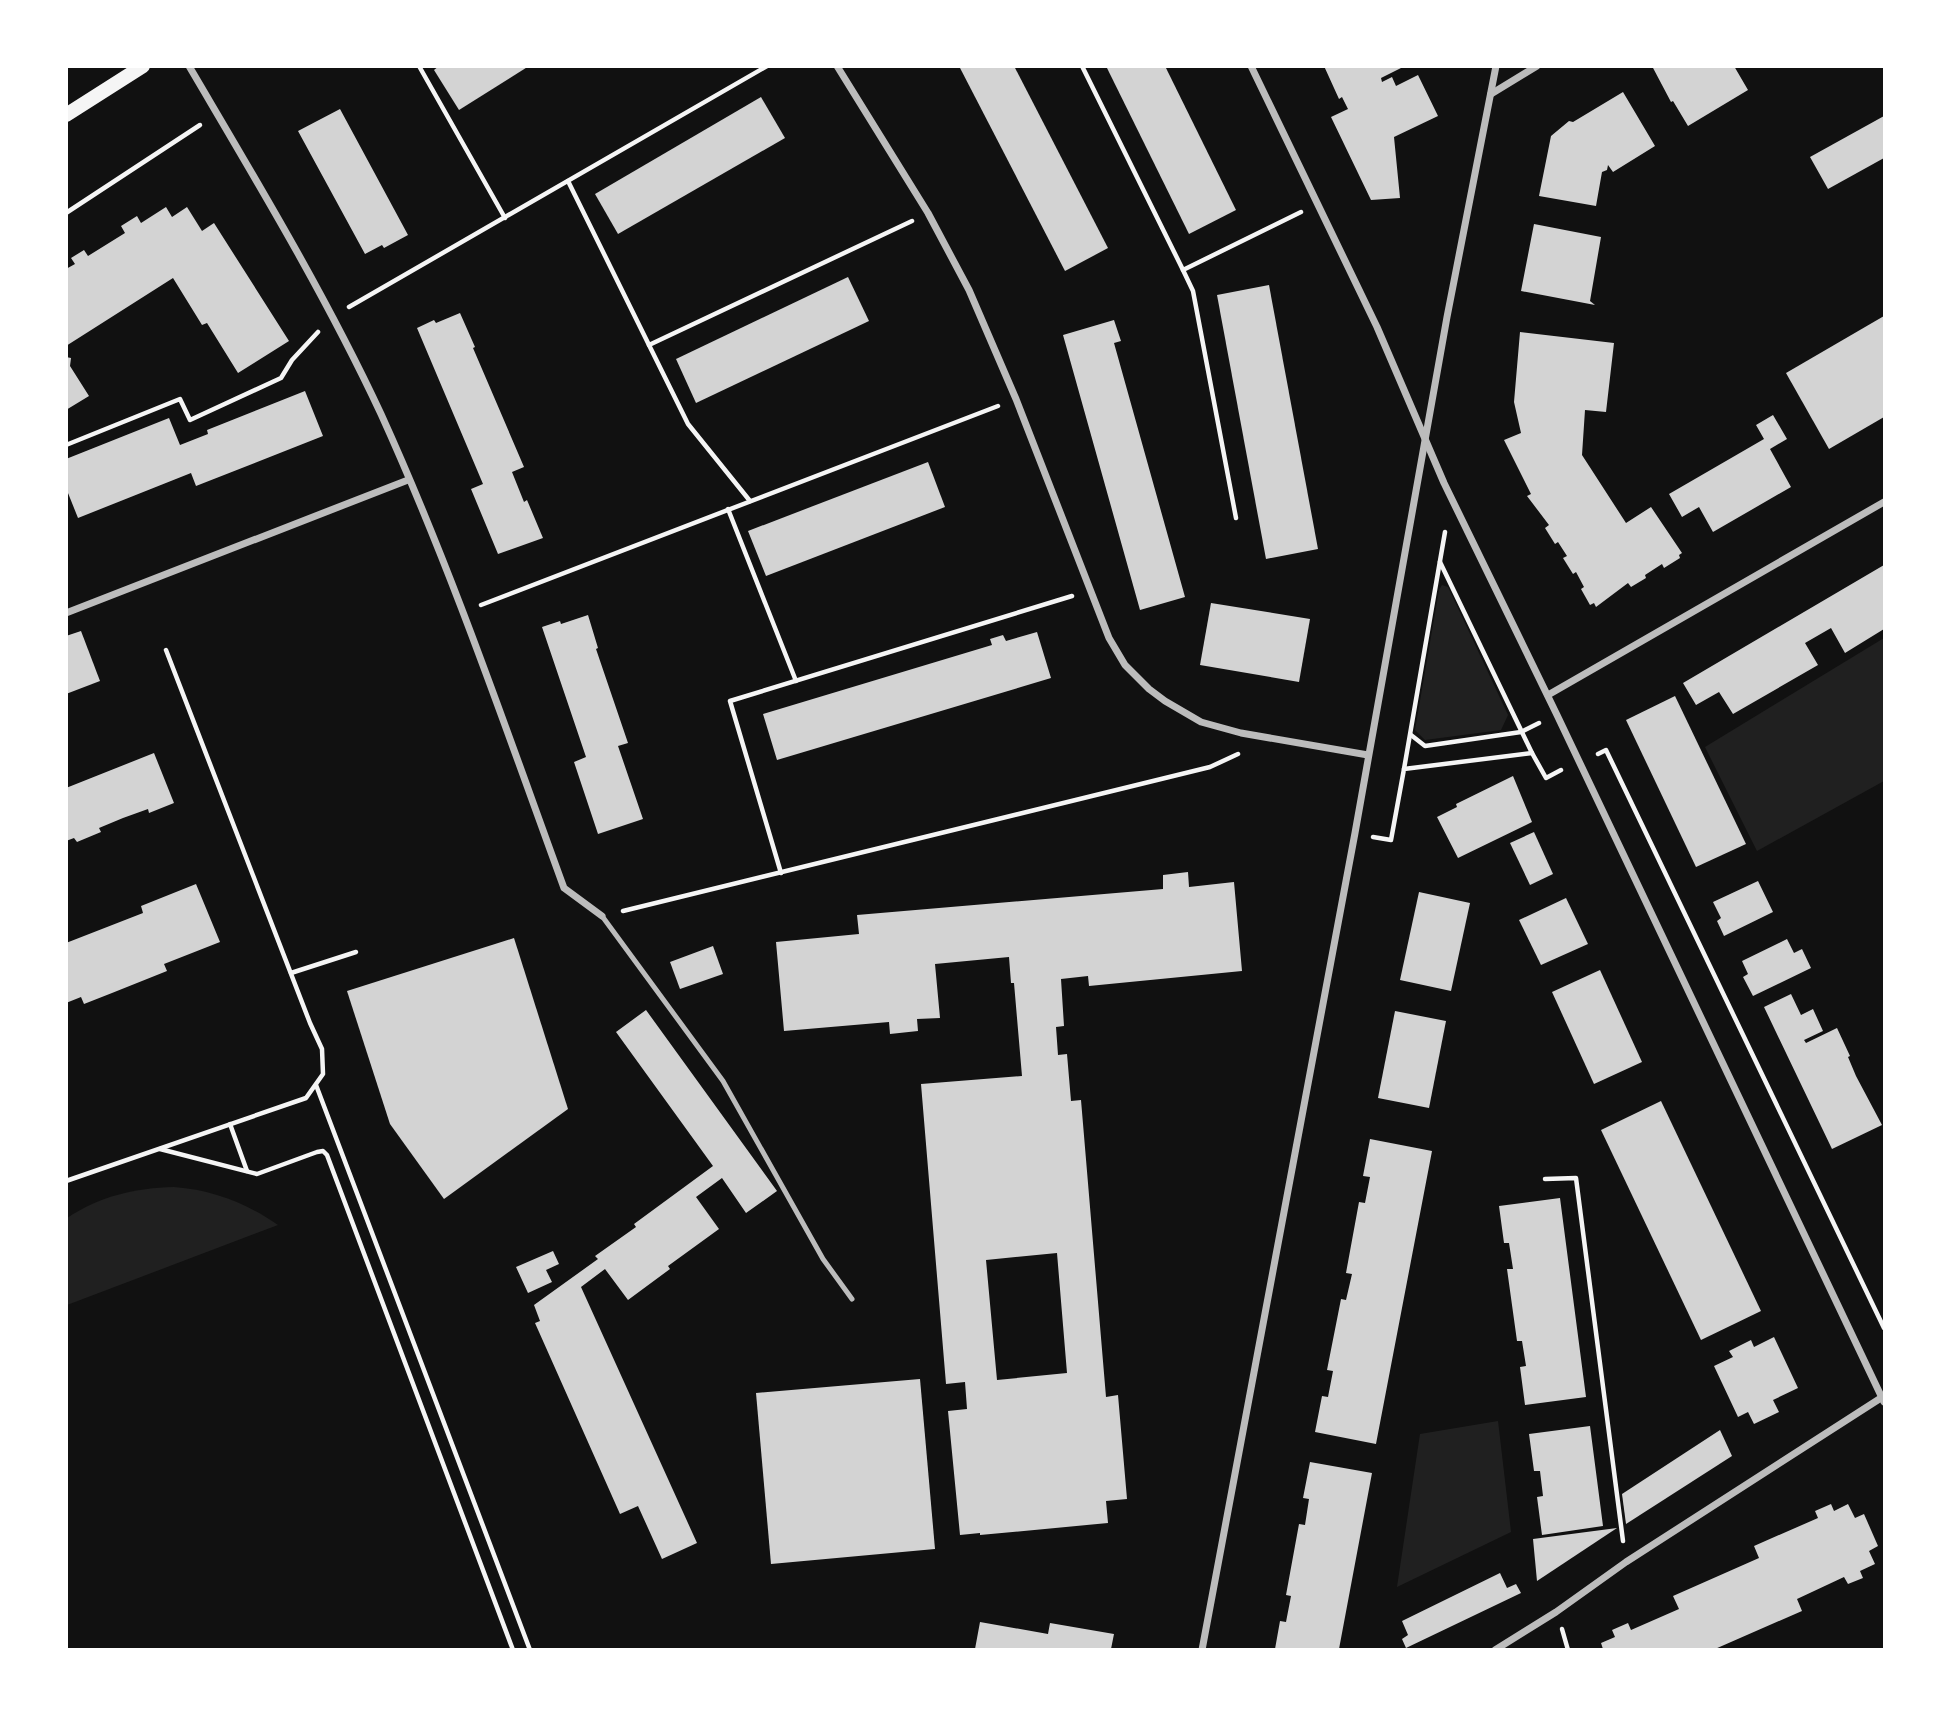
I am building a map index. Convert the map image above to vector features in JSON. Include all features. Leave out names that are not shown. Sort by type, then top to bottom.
[{"type":"main road","points":[[66,115],[143,66]]},
{"type":"street","points":[[189,66],[332,317],[381,414],[463,612],[564,888],[602,916]]},
{"type":"street","points":[[837,66],[928,213],[969,290],[1016,399],[1089,591],[1125,665],[1165,701],[1219,729],[1368,755]]},
{"type":"street","points":[[1251,66],[1377,327],[1451,499],[1580,761],[1884,1398],[1626,1562],[1556,1612],[1495,1650]]},
{"type":"street","points":[[1202,1650],[1496,66]]},
{"type":"street","points":[[1491,94],[1537,66]]},
{"type":"street","points":[[66,613],[408,480]]},
{"type":"street","points":[[1548,695],[1885,502]]},
{"type":"lane","points":[[602,916],[723,1081],[822,1259],[852,1299]]},
{"type":"path","points":[[419,66],[505,218]]},
{"type":"path","points":[[66,445],[180,399],[190,420],[281,378],[292,360],[332,317],[767,66]]},
{"type":"path","points":[[1082,66],[1193,291],[1236,518]]},
{"type":"path","points":[[66,213],[217,114]]},
{"type":"path","points":[[568,181],[688,424],[750,501]]},
{"type":"path","points":[[1183,270],[1318,204]]},
{"type":"path","points":[[649,345],[928,213]]},
{"type":"path","points":[[463,612],[1016,399]]},
{"type":"path","points":[[1354,833],[1391,841],[1451,499]]},
{"type":"path","points":[[728,509],[796,681]]},
{"type":"path","points":[[1440,561],[1521,732],[1546,778],[1606,750],[1885,1328]]},
{"type":"path","points":[[781,873],[730,701],[1089,591]]},
{"type":"path","points":[[66,1181],[306,1098],[323,1074],[322,1049],[290,973],[166,650]]},
{"type":"path","points":[[1410,734],[1425,746],[1521,732],[1557,715]]},
{"type":"path","points":[[602,916],[1210,767],[1272,738]]},
{"type":"path","points":[[1404,769],[1532,753]]},
{"type":"path","points":[[290,973],[356,952]]},
{"type":"path","points":[[316,1084],[530,1650]]},
{"type":"path","points":[[230,1124],[247,1172]]},
{"type":"path","points":[[159,1149],[257,1174],[317,1152],[327,1155],[513,1650]]},
{"type":"path","points":[[1545,1180],[1576,1178],[1626,1562]]},
{"type":"shaded area","points":[[1442,585],[1448,587],[1508,715],[1501,730],[1425,740],[1415,730]]},
{"type":"shaded area","points":[[1884,638],[1884,781],[1757,851],[1705,747]]},
{"type":"shaded area","points":[[174,1187],[229,1199],[278,1225],[67,1305],[67,1218],[92,1204],[118,1195],[145,1189]]},
{"type":"shaded area","points":[[1498,1421],[1511,1532],[1397,1587],[1420,1434]]},
{"type":"building","points":[[439,66],[529,66],[459,110],[434,70]]},
{"type":"building","points":[[959,66],[1014,66],[1108,248],[1065,271]]},
{"type":"building","points":[[1106,66],[1165,66],[1236,210],[1189,234]]},
{"type":"building","points":[[1324,66],[1400,66],[1401,68],[1381,78],[1382,82],[1392,77],[1396,86],[1418,75],[1438,116],[1394,137],[1400,198],[1371,200],[1331,117],[1348,109],[1342,97],[1339,99]]},
{"type":"building","points":[[1652,66],[1734,66],[1748,90],[1688,126],[1673,101],[1671,102]]},
{"type":"building","points":[[1623,92],[1655,146],[1613,172],[1608,165],[1607,170],[1602,172],[1596,206],[1539,196],[1551,136],[1569,121],[1573,122]]},
{"type":"building","points":[[761,97],[785,138],[618,234],[595,194]]},
{"type":"building","points":[[340,109],[408,235],[384,248],[382,245],[365,254],[298,131]]},
{"type":"building","points":[[1884,116],[1884,158],[1828,189],[1810,157]]},
{"type":"building","points":[[166,207],[172,217],[187,207],[202,231],[214,223],[289,341],[238,373],[207,323],[202,325],[173,278],[66,346],[66,269],[75,264],[71,258],[84,250],[88,256],[125,233],[121,226],[137,216],[141,223]]},
{"type":"building","points":[[1534,224],[1601,237],[1590,301],[1595,305],[1521,291]]},
{"type":"building","points":[[848,277],[869,321],[696,403],[676,359]]},
{"type":"building","points":[[1269,285],[1318,549],[1266,559],[1217,295]]},
{"type":"building","points":[[460,313],[524,467],[512,472],[543,538],[498,554],[471,489],[483,484],[417,328]]},
{"type":"building","points":[[1884,316],[1884,417],[1829,449],[1786,373]]},
{"type":"building","points":[[1114,320],[1121,341],[1114,343],[1185,597],[1140,610],[1063,335]]},
{"type":"building","points":[[1520,332],[1614,343],[1606,412],[1585,410],[1582,455],[1626,523],[1651,507],[1682,553],[1680,558],[1664,568],[1662,564],[1631,587],[1628,583],[1596,607],[1594,603],[1590,605],[1576,572],[1573,574],[1563,558],[1567,556],[1558,542],[1555,544],[1545,528],[1549,525],[1527,496],[1531,494],[1504,440],[1521,433],[1514,402]]},
{"type":"building","points":[[66,357],[71,358],[70,366],[89,396],[66,410]]},
{"type":"building","points":[[305,391],[323,436],[196,486],[191,473],[78,518],[66,488],[66,459],[169,418],[180,445],[208,434],[207,430]]},
{"type":"building","points":[[1773,415],[1787,439],[1770,449],[1791,487],[1713,532],[1699,507],[1682,517],[1669,494],[1764,439],[1756,425]]},
{"type":"building","points":[[928,462],[945,507],[766,576],[748,531]]},
{"type":"building","points":[[1884,565],[1884,629],[1845,653],[1831,628],[1805,643],[1818,665],[1733,714],[1719,692],[1696,705],[1683,683]]},
{"type":"building","points":[[1211,603],[1310,619],[1299,682],[1200,665]]},
{"type":"building","points":[[588,615],[598,648],[596,649],[628,743],[618,746],[643,819],[598,834],[574,762],[586,757],[542,627]]},
{"type":"building","points":[[81,631],[100,681],[66,694],[66,636]]},
{"type":"building","points":[[1037,632],[1051,678],[777,760],[763,714],[992,645],[990,639],[1003,635],[1006,641]]},
{"type":"building","points":[[1675,696],[1746,844],[1696,867],[1626,720]]},
{"type":"building","points":[[154,753],[174,803],[149,813],[148,809],[123,818],[99,828],[101,832],[77,842],[74,838],[66,841],[66,788]]},
{"type":"building","points":[[1513,776],[1532,822],[1458,858],[1437,817],[1457,807],[1456,804]]},
{"type":"building","points":[[1534,832],[1553,874],[1530,885],[1510,843]]},
{"type":"building","points":[[1188,872],[1189,887],[1234,882],[1242,971],[1089,986],[1088,976],[1061,979],[1064,1026],[1056,1027],[1058,1055],[1067,1054],[1071,1101],[1081,1100],[1106,1397],[1118,1395],[1127,1499],[1106,1501],[1108,1523],[960,1535],[948,1411],[967,1409],[965,1382],[946,1384],[921,1084],[1022,1076],[1014,983],[1011,983],[1009,957],[935,964],[940,1018],[917,1019],[918,1031],[890,1034],[889,1022],[784,1031],[776,942],[859,934],[857,915],[1163,889],[1163,875]],"holes":[[[1057,1253],[1067,1373],[997,1380],[986,1260]]]},
{"type":"building","points":[[1758,881],[1773,912],[1724,936],[1717,921],[1721,918],[1713,902]]},
{"type":"building","points":[[196,884],[220,942],[164,964],[167,971],[112,993],[84,1004],[81,997],[66,1003],[66,943],[143,913],[141,906]]},
{"type":"building","points":[[1419,892],[1470,903],[1451,991],[1400,980]]},
{"type":"building","points":[[1566,898],[1588,944],[1541,965],[1519,920]]},
{"type":"building","points":[[514,938],[568,1109],[444,1199],[390,1124],[347,991]]},
{"type":"building","points":[[1787,939],[1794,953],[1802,949],[1811,968],[1753,996],[1743,977],[1748,974],[1742,961]]},
{"type":"building","points":[[713,946],[723,974],[680,989],[670,962]]},
{"type":"building","points":[[1600,970],[1642,1062],[1594,1084],[1552,992]]},
{"type":"building","points":[[1791,994],[1801,1015],[1813,1009],[1823,1031],[1804,1040],[1806,1043],[1837,1028],[1856,1076],[1882,1125],[1832,1149],[1764,1007]]},
{"type":"building","points":[[646,1010],[777,1191],[746,1213],[722,1178],[696,1197],[719,1229],[668,1266],[670,1269],[628,1300],[605,1269],[581,1287],[697,1543],[662,1559],[638,1506],[620,1514],[535,1323],[540,1321],[534,1305],[598,1259],[595,1256],[636,1227],[634,1224],[713,1166],[616,1032]]},
{"type":"building","points":[[1395,1011],[1446,1021],[1429,1108],[1378,1098]]},
{"type":"building","points":[[1661,1101],[1761,1311],[1701,1340],[1601,1130]]},
{"type":"building","points":[[1370,1139],[1432,1151],[1376,1444],[1315,1432],[1322,1396],[1328,1397],[1333,1371],[1327,1370],[1341,1299],[1346,1300],[1352,1274],[1346,1273],[1359,1202],[1365,1203],[1370,1177],[1363,1176]]},
{"type":"building","points":[[1560,1198],[1586,1397],[1525,1405],[1520,1367],[1526,1366],[1522,1341],[1517,1341],[1507,1269],[1513,1269],[1509,1243],[1504,1243],[1499,1206]]},
{"type":"building","points":[[553,1251],[559,1264],[546,1270],[552,1282],[528,1293],[516,1267]]},
{"type":"building","points":[[1774,1337],[1798,1388],[1773,1400],[1779,1412],[1754,1424],[1748,1412],[1738,1417],[1714,1366],[1733,1357],[1729,1351],[1751,1340],[1754,1347]]},
{"type":"building","points":[[920,1379],[935,1549],[771,1564],[756,1393]]},
{"type":"building","points":[[1590,1426],[1603,1526],[1542,1535],[1537,1497],[1543,1496],[1540,1471],[1534,1471],[1529,1434]]},
{"type":"building","points":[[1720,1430],[1732,1456],[1626,1524],[1622,1494]]},
{"type":"building","points":[[1310,1462],[1372,1473],[1339,1649],[1275,1649],[1280,1621],[1286,1622],[1291,1596],[1286,1595],[1299,1524],[1305,1525],[1309,1499],[1303,1498]]},
{"type":"building","points":[[1831,1504],[1834,1511],[1848,1504],[1855,1518],[1864,1514],[1878,1546],[1869,1551],[1875,1564],[1860,1571],[1863,1578],[1848,1584],[1844,1577],[1797,1599],[1802,1611],[1715,1649],[1603,1649],[1601,1643],[1615,1637],[1612,1630],[1628,1623],[1631,1630],[1679,1609],[1673,1596],[1759,1558],[1754,1546],[1818,1518],[1815,1511]]},
{"type":"building","points":[[1617,1528],[1537,1581],[1533,1539]]},
{"type":"building","points":[[1500,1573],[1507,1588],[1516,1584],[1521,1593],[1406,1648],[1402,1639],[1408,1635],[1402,1621]]},
{"type":"building","points":[[980,1622],[1048,1634],[1050,1623],[1114,1634],[1111,1649],[975,1649]]}]
